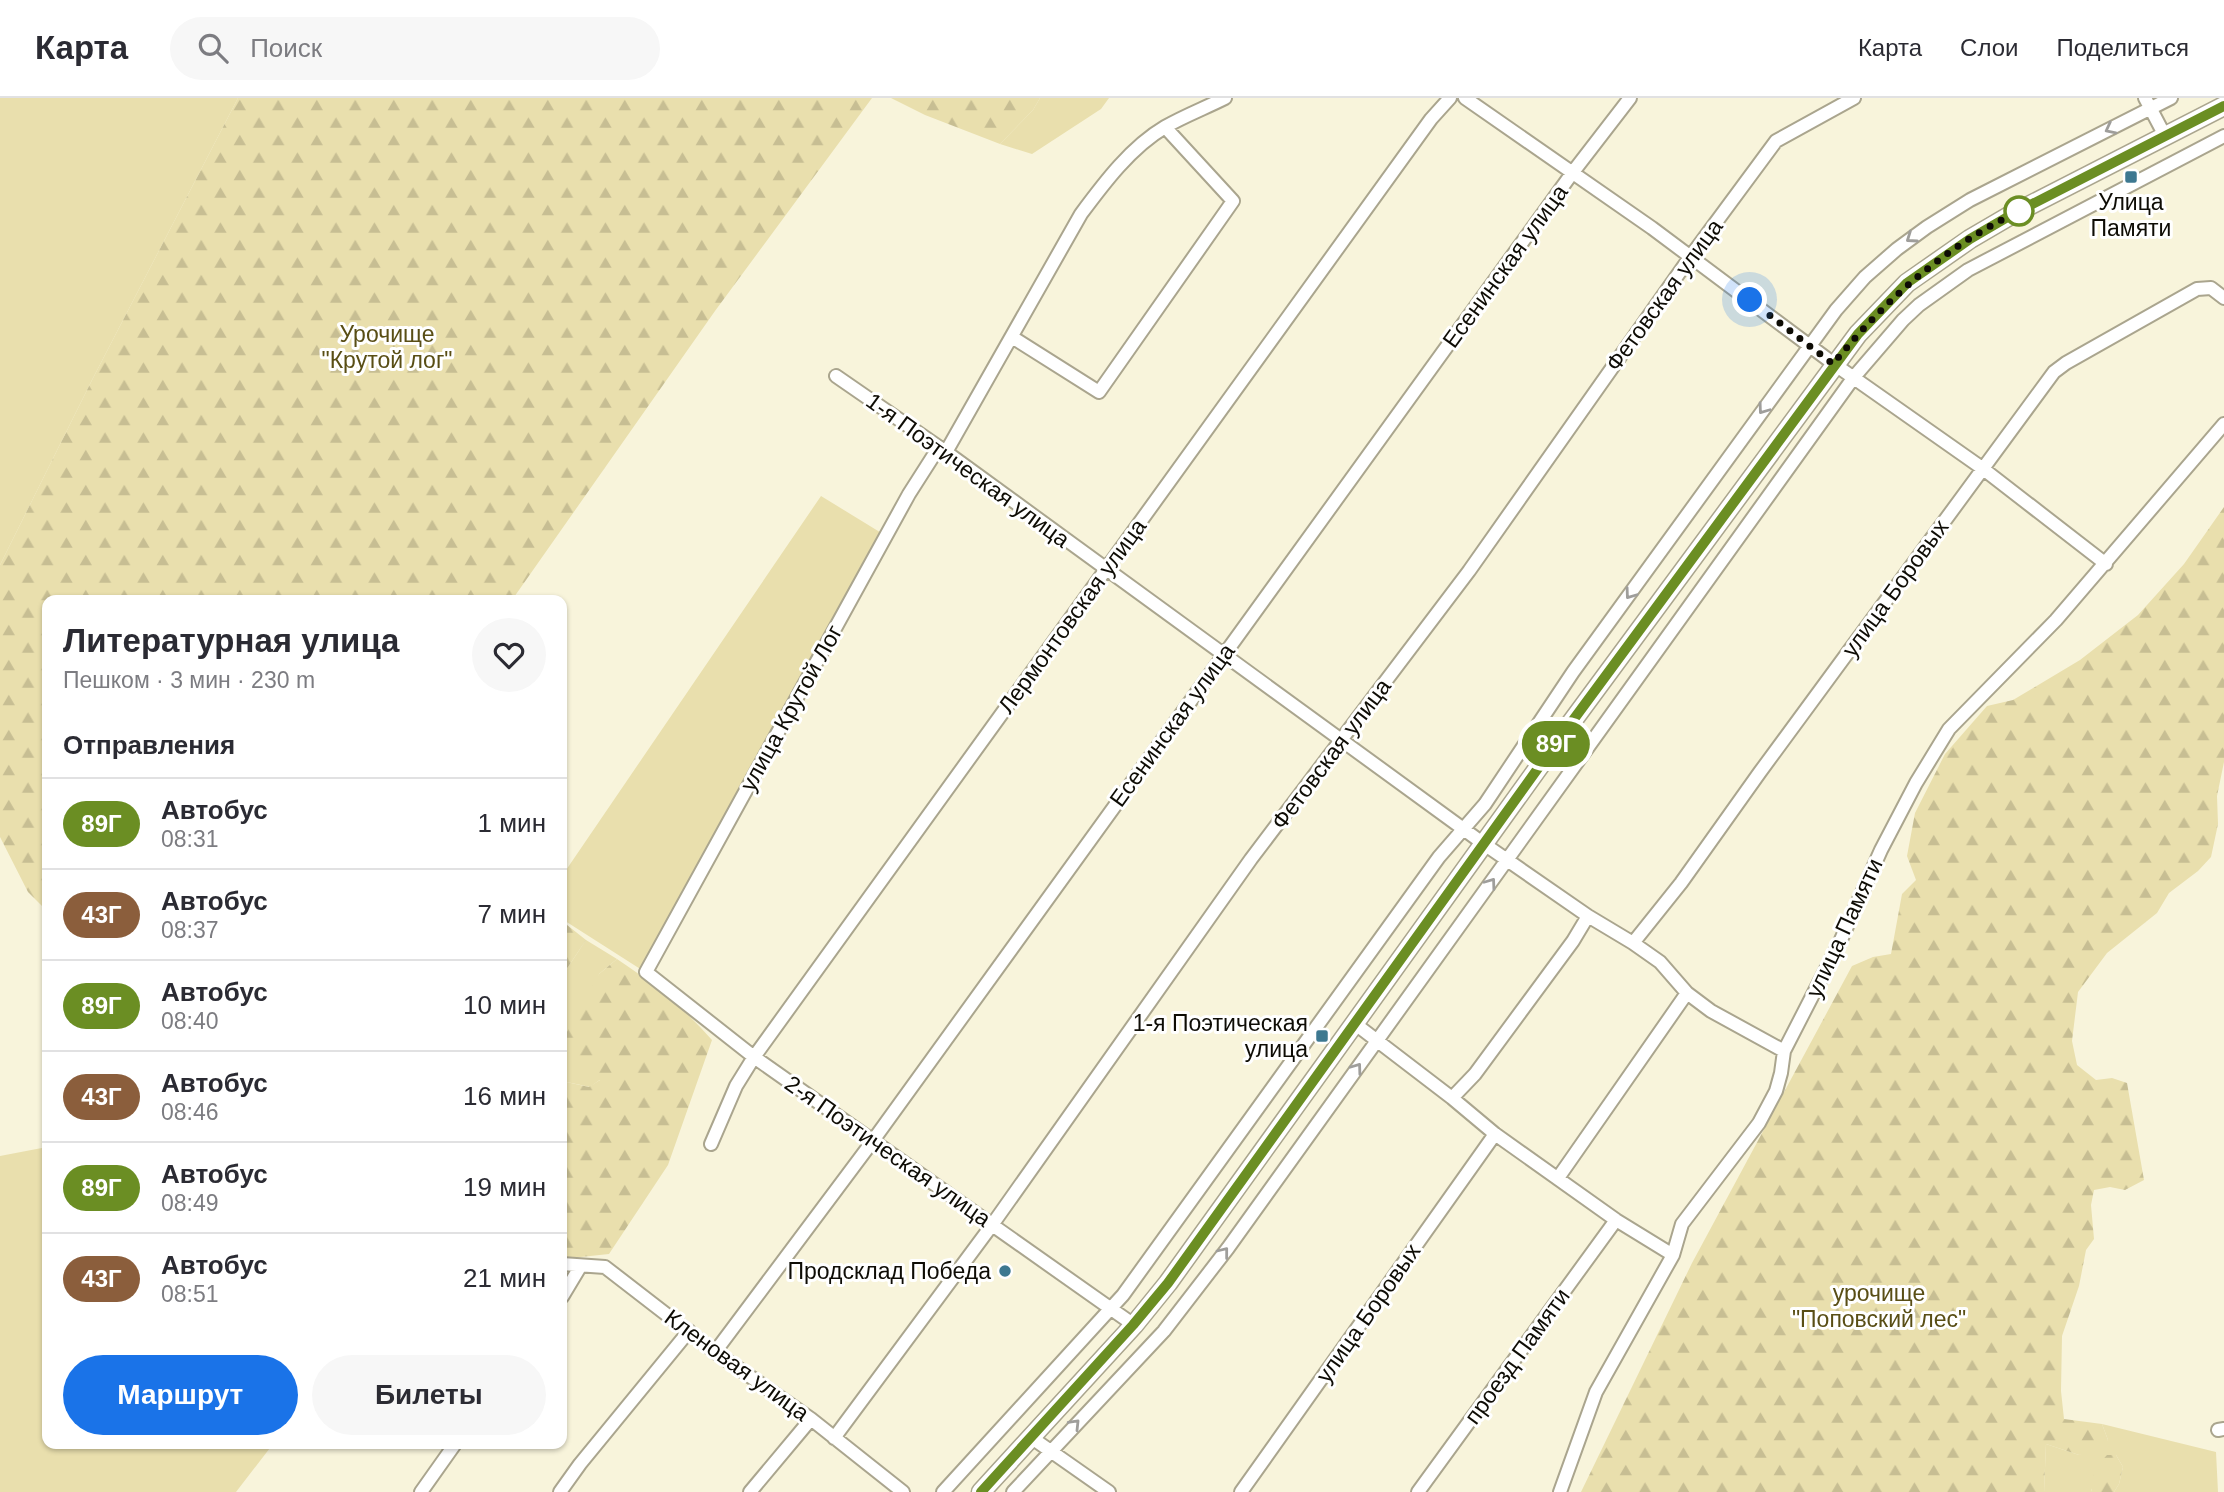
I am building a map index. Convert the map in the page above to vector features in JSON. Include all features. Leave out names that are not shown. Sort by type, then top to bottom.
[{"type":"main road","points":[[981,1492],[1168,1283],[1833,364],[1878,312],[1907,283],[1940,258],[2011,215],[2224,106]]},
{"type":"street","name":"улица Крутой Лог","points":[[646,972],[876,555],[1012,337],[1087,206],[1099,189],[1143,142],[1165,127],[1225,98]]},
{"type":"street","name":"Лермонтовская улица","points":[[711,1144],[736,1086],[754,1057],[1430,119],[1450,98]]},
{"type":"street","points":[[1465,98],[1691,256],[1833,364],[1982,468],[2106,564]]},
{"type":"street","name":"Есенинская улица","points":[[715,1352],[872,1142],[1573,172],[1630,98]]},
{"type":"street","name":"Фетовская улица","points":[[834,1438],[992,1225],[1251,859],[1469,571],[1691,256],[1776,141],[1854,98]]},
{"type":"street","points":[[943,1492],[1111,1309],[1439,857],[1485,804],[1566,681],[1809,344],[1865,277],[1927,227],[1970,201],[2148,103],[2171,98]]},
{"type":"street","points":[[2148,103],[2165,136]]},
{"type":"street","points":[[1012,337],[1099,392],[1233,201],[1165,127]]},
{"type":"street","points":[[1013,1492],[1164,1331],[1228,1248],[1854,377],[1903,320],[1919,305],[1968,271],[2224,136]]},
{"type":"street","name":"улица Боровых","points":[[1633,943],[1681,883],[2054,372],[2191,291],[2211,288],[2224,298]]},
{"type":"street","name":"1-я Поэтическая улица","points":[[836,376],[942,449],[1484,844],[1660,962],[1687,993],[1711,1011],[1784,1051]]},
{"type":"street","name":"улица Памяти","points":[[1560,1492],[1596,1392],[1673,1255],[1682,1224],[1759,1123],[1776,1090],[1784,1051],[1916,783],[1950,730],[2056,620],[2224,424]]},
{"type":"street","points":[[1452,1098],[1475,1074],[1500,1041],[1573,941],[1588,916]]},
{"type":"street","name":"2-я Поэтическая улица","points":[[646,972],[754,1057],[1133,1325]]},
{"type":"street","points":[[1558,1178],[1687,993]]},
{"type":"street","points":[[1354,1023],[1452,1098],[1495,1135],[1616,1220],[1673,1255]]},
{"type":"street","name":"улица Боровых","points":[[1241,1492],[1495,1135]]},
{"type":"street","name":"проезд Памяти","points":[[1418,1492],[1616,1220]]},
{"type":"street","name":"Кленовая улица","points":[[567,1265],[605,1267],[715,1352],[811,1419],[903,1492]]},
{"type":"street","points":[[567,1289],[580,1267]]},
{"type":"street","points":[[560,1492],[689,1331]]},
{"type":"street","points":[[750,1492],[811,1419]]},
{"type":"street","points":[[1032,1438],[1109,1492]]},
{"type":"street","points":[[421,1492],[451,1449]]},
{"type":"green space","points":[[0,98],[238,98],[0,565]]},
{"type":"green space","name":"Урочище \"Крутой лог\"","points":[[238,98],[872,98],[715,311],[516,595],[42,595],[42,906],[28,892],[0,837],[0,565]]},
{"type":"green space","points":[[891,98],[1040,98],[1033,110],[1000,144],[925,115]]},
{"type":"green space","points":[[1040,98],[1109,98],[1101,109],[1032,154],[1000,144],[1033,110]]},
{"type":"green space","points":[[821,496],[883,534],[645,972],[567,922],[567,869]]},
{"type":"green space","name":"урочище \"Поповский лес\"","points":[[2224,507],[2224,762],[2217,796],[2218,824],[2211,857],[2198,871],[2169,893],[2157,913],[2107,953],[2078,992],[2072,1041],[2077,1065],[2096,1080],[2112,1078],[2127,1083],[2144,1180],[2125,1190],[2110,1187],[2094,1190],[2091,1205],[2094,1239],[2086,1250],[2079,1286],[2062,1336],[2061,1391],[2064,1419],[2102,1424],[2108,1440],[2100,1452],[2079,1455],[2046,1444],[2044,1492],[1581,1492],[1692,1263],[1852,966],[1873,957],[1891,954],[1902,894],[1916,880],[1907,856],[1915,813],[1945,754],[1987,706],[2013,700],[2080,660],[2138,615],[2184,564]]},
{"type":"green space","points":[[567,925],[586,940],[567,968]]},
{"type":"green space","points":[[586,940],[617,959],[599,974],[585,1067],[601,1079],[590,1087],[567,1082],[567,968]]},
{"type":"green space","points":[[617,959],[667,996],[712,1040],[668,1165],[609,1254],[567,1258],[567,1082],[589,1087],[600,1080],[567,1055],[567,1032],[599,974]]},
{"type":"green space","points":[[42,1148],[42,1449],[269,1449],[236,1492],[0,1492],[0,1156]]},
{"type":"green space","points":[[2102,1424],[2216,1452],[2218,1492],[2114,1492],[2123,1467],[2116,1455],[2091,1492],[2044,1492],[2046,1444],[2079,1455],[2108,1440]]},
{"type":"green space","points":[[2107,1455],[2116,1455],[2123,1467],[2119,1484],[2114,1492],[2091,1492],[2095,1468]]},
{"type":"bus line","name":"89Г","points":[[981,1492],[1168,1283],[1554,746],[1833,364],[1858,334],[1907,283],[1970,239],[2011,215],[2224,106]]},
{"type":"place","name":"Улица Памяти","points":[[2131,177]]},
{"type":"place","name":"1-я Поэтическая улица","points":[[1322,1036]]},
{"type":"place","name":"Продсклад Победа","points":[[1005,1271]]},
{"type":"route","points":[[1750,300],[1833,364],[1907,283],[1940,258],[2019,211]]}]
